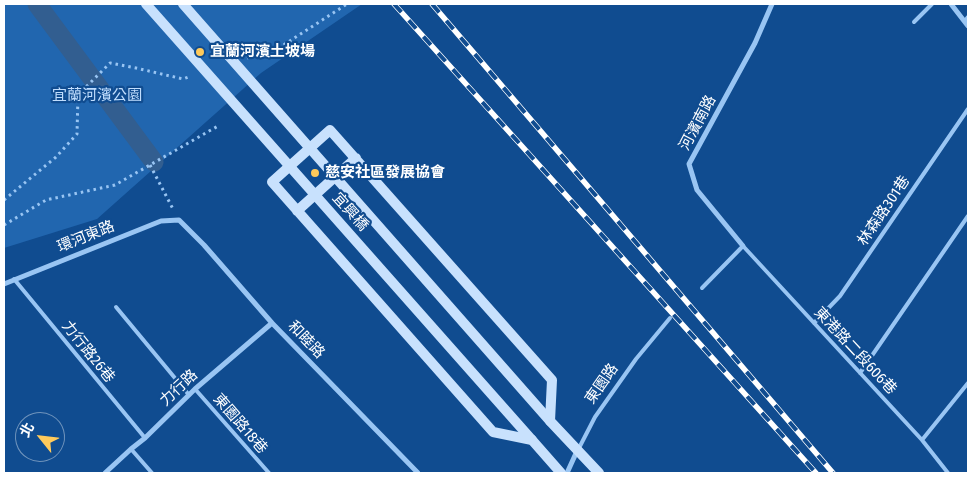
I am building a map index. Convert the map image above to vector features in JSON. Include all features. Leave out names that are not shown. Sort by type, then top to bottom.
[{"type":"street","name":"宜興橋","points":[[146,4],[561,473]]},
{"type":"street","name":"宜興橋","points":[[183,4],[550,421],[599,473]]},
{"type":"street","name":"河濱南路","points":[[743,246],[697,190],[689,164],[755,43],[772,4]]},
{"type":"street","points":[[951,4],[967,21]]},
{"type":"street","points":[[532,440],[493,432],[272,182],[330,130],[552,380],[550,421]]},
{"type":"street","points":[[297,211],[356,158]]},
{"type":"street","name":"環河東路","points":[[4,284],[161,221],[179,220]]},
{"type":"street","name":"和睦路","points":[[179,220],[204,244],[272,323],[418,473]]},
{"type":"street","name":"力行路","points":[[105,473],[195,389],[272,323]]},
{"type":"street","name":"東園路","points":[[567,473],[578,450]]},
{"type":"lane","points":[[914,22],[932,4]]},
{"type":"lane","name":"林森路301巷","points":[[814,323],[840,296],[968,109]]},
{"type":"lane","points":[[860,373],[968,216]]},
{"type":"lane","points":[[702,288],[743,246]]},
{"type":"lane","name":"東港路二段606巷","points":[[743,246],[922,440],[948,473]]},
{"type":"lane","name":"力行路26巷","points":[[14,279],[144,438]]},
{"type":"lane","points":[[116,307],[189,395]]},
{"type":"lane","name":"東園路","points":[[578,450],[595,417],[636,358],[670,318]]},
{"type":"lane","points":[[922,440],[968,383]]},
{"type":"lane","name":"東園路18巷","points":[[195,389],[269,473]]},
{"type":"lane","points":[[131,449],[152,473]]},
{"type":"path","points":[[246,58],[282,46],[347,4]]},
{"type":"path","points":[[4,200],[56,157],[77,134],[78,95],[110,63],[183,79],[192,76]]},
{"type":"path","points":[[4,225],[46,200],[115,185],[218,126]]},
{"type":"path","points":[[150,165],[179,220]]},
{"type":"green space","name":"宜蘭河濱公園","points":[[4,4],[362,4],[261,73],[97,219],[4,248]]},
{"type":"waterway","points":[[37,4],[154,162]]},
{"type":"railway","points":[[394,4],[816,473]]},
{"type":"railway","points":[[432,4],[833,473]]},
{"type":"place","name":"宜蘭河濱土坡場","points":[[200,52]]},
{"type":"place","name":"慈安社區發展協會","points":[[315,173]]}]
